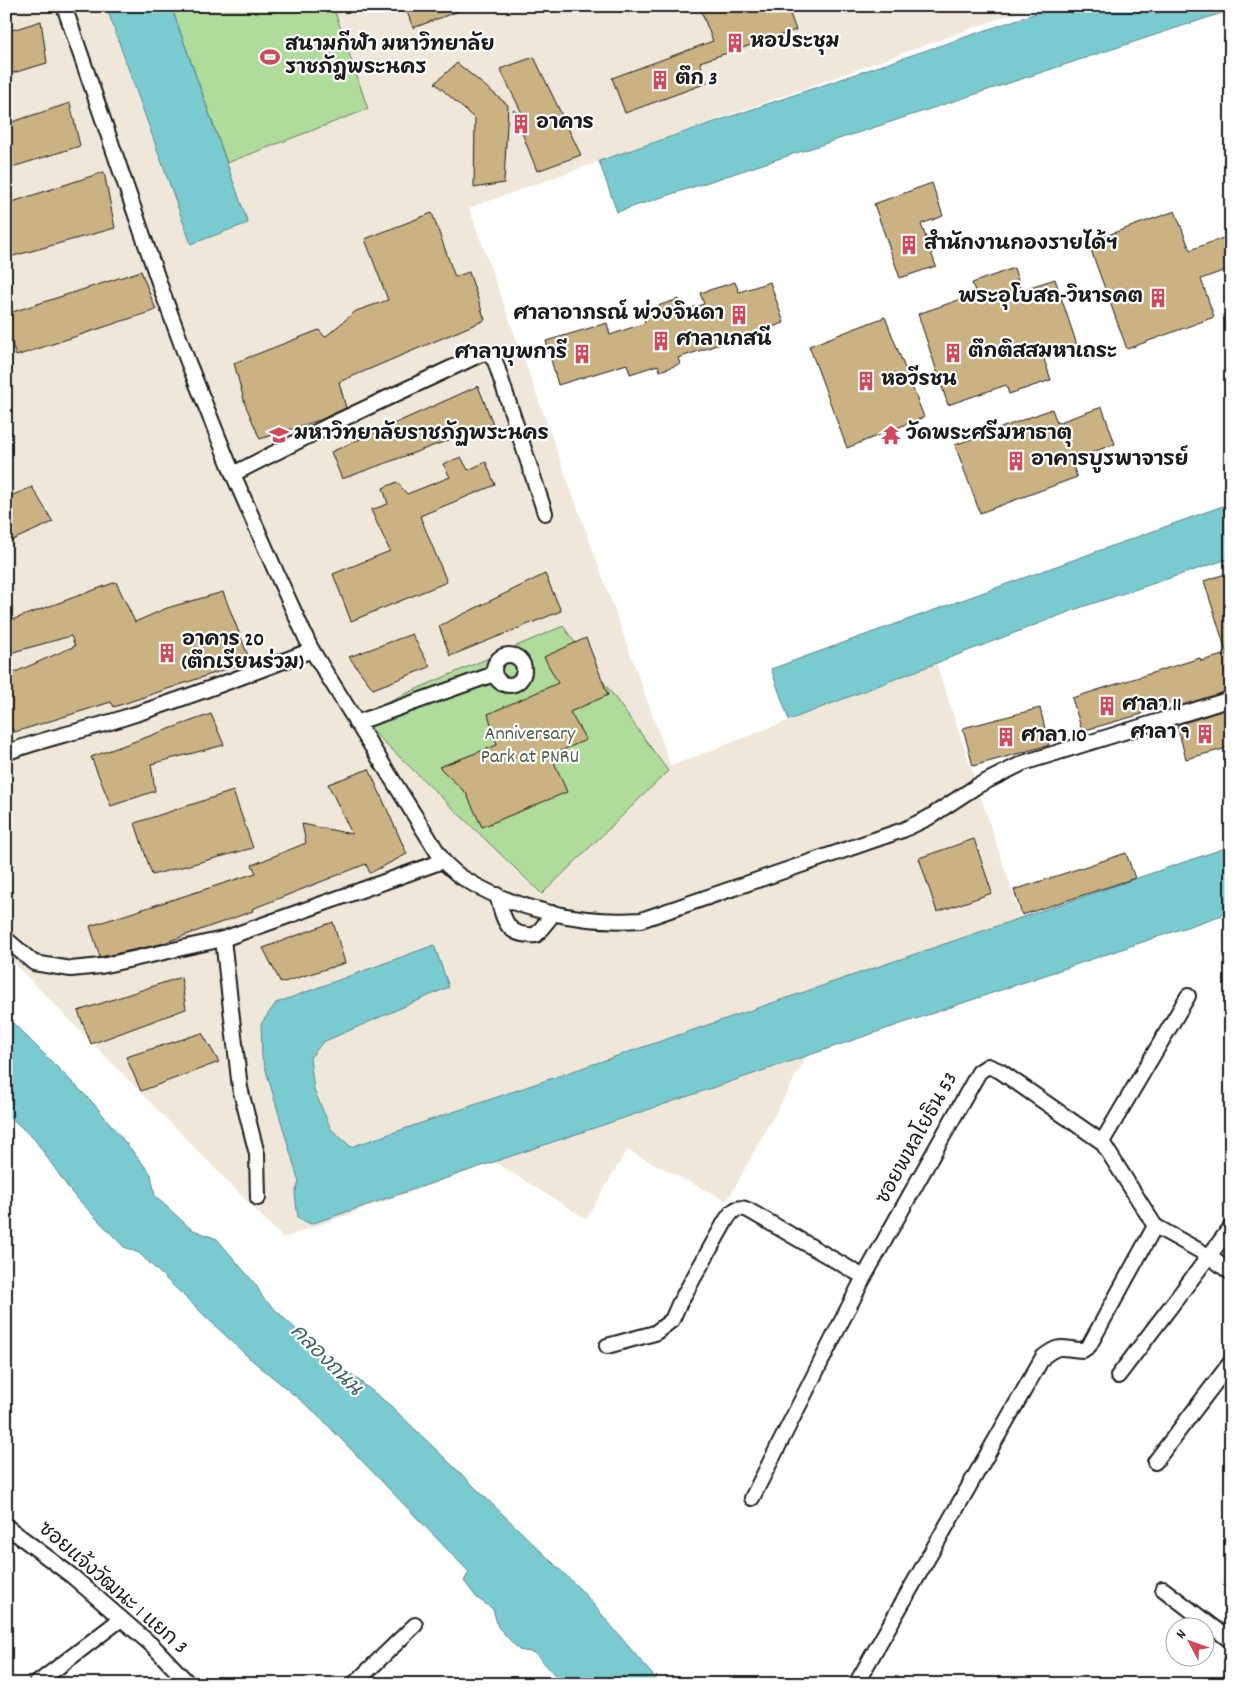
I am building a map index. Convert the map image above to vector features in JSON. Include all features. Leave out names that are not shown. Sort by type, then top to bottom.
[{"type":"street","points":[[64,6],[188,362],[233,474],[312,650],[442,861],[462,878],[497,895],[534,909],[588,920],[616,922],[641,920],[903,830],[928,818],[1000,773],[1023,763],[1231,699]]},
{"type":"street","points":[[233,474],[332,424],[481,354],[486,354],[495,361],[545,513]]},
{"type":"street","points":[[8,750],[122,719],[312,650]]},
{"type":"street","points":[[356,723],[494,674]]},
{"type":"street","points":[[6,940],[34,963],[71,969],[100,966],[223,939],[442,861]]},
{"type":"street","points":[[497,895],[508,927],[518,934],[536,934],[554,913]]},
{"type":"street","points":[[223,939],[240,1088],[257,1154],[258,1198]]},
{"type":"street","points":[[1102,1142],[1188,996]]},
{"type":"street","name":"ซอยพหลโยธิน 53","points":[[752,1498],[864,1277],[979,1072],[988,1066],[1000,1072],[1102,1142],[1155,1226],[1209,1256],[1231,1273]]},
{"type":"street","points":[[607,1346],[655,1333],[672,1320],[711,1246],[734,1209],[742,1207],[748,1210],[864,1277]]},
{"type":"street","points":[[856,1684],[1044,1357],[1053,1350],[1064,1346],[1076,1350],[1083,1350],[1089,1346],[1155,1226]]},
{"type":"street","points":[[1118,1376],[1231,1227]]},
{"type":"street","points":[[1154,1462],[1231,1362]]},
{"type":"street","name":"ซอยแจ้งวัฒนะ 1 แยก 3","points":[[6,1526],[72,1576],[154,1647],[189,1684]]},
{"type":"street","points":[[1163,1589],[1231,1641]]},
{"type":"street","points":[[36,1684],[121,1619]]},
{"type":"street","points":[[354,1684],[415,1626]]},
{"type":"shaded area","name":"มหาวิทยาลัยราชภัฏพระนคร","points":[[6,6],[1035,6],[469,208],[671,766],[936,663],[1041,977],[807,1056],[727,1201],[627,1150],[586,1219],[495,1162],[283,1238],[6,955]]},
{"type":"green space","name":"สนามกีฬา มหาวิทยาลัย ราชภัฎพระนคร","points":[[171,6],[333,6],[368,109],[227,163]]},
{"type":"green space","name":"Anniversary Park at PNRU","points":[[563,626],[668,771],[542,894],[356,715]]},
{"type":"water","points":[[106,6],[171,6],[248,223],[191,244]]},
{"type":"water","points":[[1057,6],[1231,6],[1231,10],[617,212],[599,161]]},
{"type":"water","points":[[1231,503],[1231,558],[1079,608],[789,720],[771,669]]},
{"type":"water","points":[[1231,846],[1231,912],[311,1224],[298,1218],[295,1194],[299,1182],[262,1057],[261,1024],[276,1003],[434,945],[449,987],[323,1042],[310,1058],[314,1090],[331,1129],[351,1147]]},
{"type":"water","name":"คลองถนน","points":[[6,1016],[94,1104],[151,1174],[155,1196],[191,1229],[217,1239],[256,1285],[263,1298],[302,1335],[391,1406],[583,1592],[660,1684],[563,1684],[535,1653],[519,1650],[498,1627],[493,1609],[477,1598],[464,1581],[469,1572],[316,1413],[247,1356],[139,1253],[124,1247],[72,1193],[35,1140],[6,1113]]},
{"type":"building","points":[[405,6],[467,6],[467,8],[413,28]]},
{"type":"building","points":[[699,6],[787,6],[796,30],[700,62],[707,83],[625,113],[612,78],[713,41]]},
{"type":"building","points":[[41,21],[47,63],[6,75],[6,32]]},
{"type":"building","points":[[534,57],[581,155],[537,171],[513,110],[525,119],[500,69]]},
{"type":"building","points":[[457,63],[508,105],[504,183],[474,188],[475,119],[435,83]]},
{"type":"building","points":[[70,103],[80,146],[6,169],[6,124]]},
{"type":"building","points":[[104,172],[115,228],[6,258],[6,204]]},
{"type":"building","name":"สำนักงานกองรายได้ฯ","points":[[932,183],[943,216],[921,224],[936,266],[900,278],[874,204]]},
{"type":"building","name":"พระอุโบสถ-วิหารคต","points":[[1175,211],[1190,250],[1231,235],[1231,268],[1201,279],[1214,317],[1127,349],[1088,242]]},
{"type":"building","points":[[432,213],[455,277],[469,272],[485,320],[339,382],[346,408],[320,420],[260,439],[245,404],[234,363],[319,330],[325,337],[356,311],[388,300],[365,239]]},
{"type":"building","points":[[1014,268],[1021,290],[1055,279],[1077,345],[1043,356],[1051,380],[1009,394],[1006,385],[948,405],[918,314],[976,294],[972,283]]},
{"type":"building","points":[[141,271],[156,310],[16,356],[6,326],[6,314]]},
{"type":"building","points":[[735,282],[739,292],[770,282],[784,323],[757,332],[759,338],[737,345],[735,339],[678,358],[680,364],[660,371],[658,365],[630,374],[627,364],[558,385],[546,341],[607,323],[610,335],[645,323],[642,311],[679,299],[682,311],[704,304],[700,293]]},
{"type":"building","name":"หอวีรชน","points":[[885,317],[924,417],[847,448],[809,346]]},
{"type":"building","points":[[478,386],[493,424],[342,479],[331,452]]},
{"type":"building","name":"อาคารบูรพาจารย์","points":[[1102,407],[1115,444],[1071,460],[1077,477],[980,513],[955,445],[1052,409],[1057,423]]},
{"type":"building","points":[[461,457],[468,470],[486,462],[495,485],[420,516],[447,582],[351,621],[333,574],[390,551],[371,510],[388,504],[383,488],[397,482],[407,494],[450,477],[443,464]]},
{"type":"building","points":[[32,487],[53,522],[6,543],[6,498]]},
{"type":"building","points":[[1231,572],[1231,690],[1173,708],[1172,703],[1142,712],[1142,714],[1082,731],[1072,698],[1200,658],[1201,661],[1227,654],[1204,581]]},
{"type":"building","points":[[545,574],[561,611],[450,656],[439,626]]},
{"type":"building","points":[[116,582],[135,622],[167,608],[223,592],[250,661],[114,707],[111,702],[15,732],[6,722],[6,676],[75,646],[71,636],[6,654],[6,622]]},
{"type":"building","points":[[412,634],[430,667],[373,689],[349,657]]},
{"type":"building","points":[[586,638],[608,695],[570,712],[586,740],[551,755],[567,792],[482,827],[466,793],[439,767],[497,745],[488,714],[558,683],[544,657]]},
{"type":"building","name":"ศาลา 10","points":[[1040,708],[1049,745],[973,766],[963,728]]},
{"type":"building","name":"ศาลา 9","points":[[1231,708],[1231,747],[1186,759],[1177,725]]},
{"type":"building","points":[[211,714],[224,745],[151,764],[155,791],[111,806],[91,757]]},
{"type":"building","points":[[369,769],[407,854],[370,873],[366,864],[252,909],[253,911],[161,944],[100,957],[90,926],[256,873],[252,865],[306,843],[302,824],[352,834],[328,784]]},
{"type":"building","points":[[233,791],[253,848],[152,875],[135,823]]},
{"type":"building","points":[[974,839],[992,893],[937,912],[919,858]]},
{"type":"building","points":[[1126,853],[1135,878],[1022,915],[1014,890]]},
{"type":"building","points":[[333,922],[345,963],[281,983],[263,948]]},
{"type":"building","points":[[181,977],[186,1009],[91,1044],[78,1011]]},
{"type":"building","points":[[202,1033],[219,1062],[141,1091],[126,1057]]},
{"type":"place","name":"หอประชุม","points":[[735,43]]},
{"type":"place","name":"สนามกีฬา มหาวิทยาลัย ราชภัฎพระนคร","points":[[270,57]]},
{"type":"place","name":"ตึก 3","points":[[660,80]]},
{"type":"place","name":"อาคาร","points":[[521,124]]},
{"type":"place","name":"สำนักงานกองรายได้ฯ","points":[[909,245]]},
{"type":"place","name":"พระอุโบสถ-วิหารคต","points":[[1158,298]]},
{"type":"place","name":"ศาลาอาภรณ์ พ่วงจินดา","points":[[739,315]]},
{"type":"place","name":"ศาลาเกสนี","points":[[661,341]]},
{"type":"place","name":"ตึกติสสมหาเถระ","points":[[953,353]]},
{"type":"place","name":"ศาลาบุพการี","points":[[582,354]]},
{"type":"place","name":"หอวีรชน","points":[[866,381]]},
{"type":"place","name":"มหาวิทยาลัยราชภัฏพระนคร","points":[[279,435]]},
{"type":"place","name":"วัดพระศรีมหาธาตุ","points":[[891,435]]},
{"type":"place","name":"อาคารบูรพาจารย์","points":[[1016,461]]},
{"type":"place","name":"อาคาร 20 (ตึกเรียนร่วม)","points":[[167,653]]},
{"type":"place","name":"ศาลา 11","points":[[1107,706]]},
{"type":"place","name":"ศาลา 9","points":[[1205,734]]},
{"type":"place","name":"ศาลา 10","points":[[1006,737]]}]
